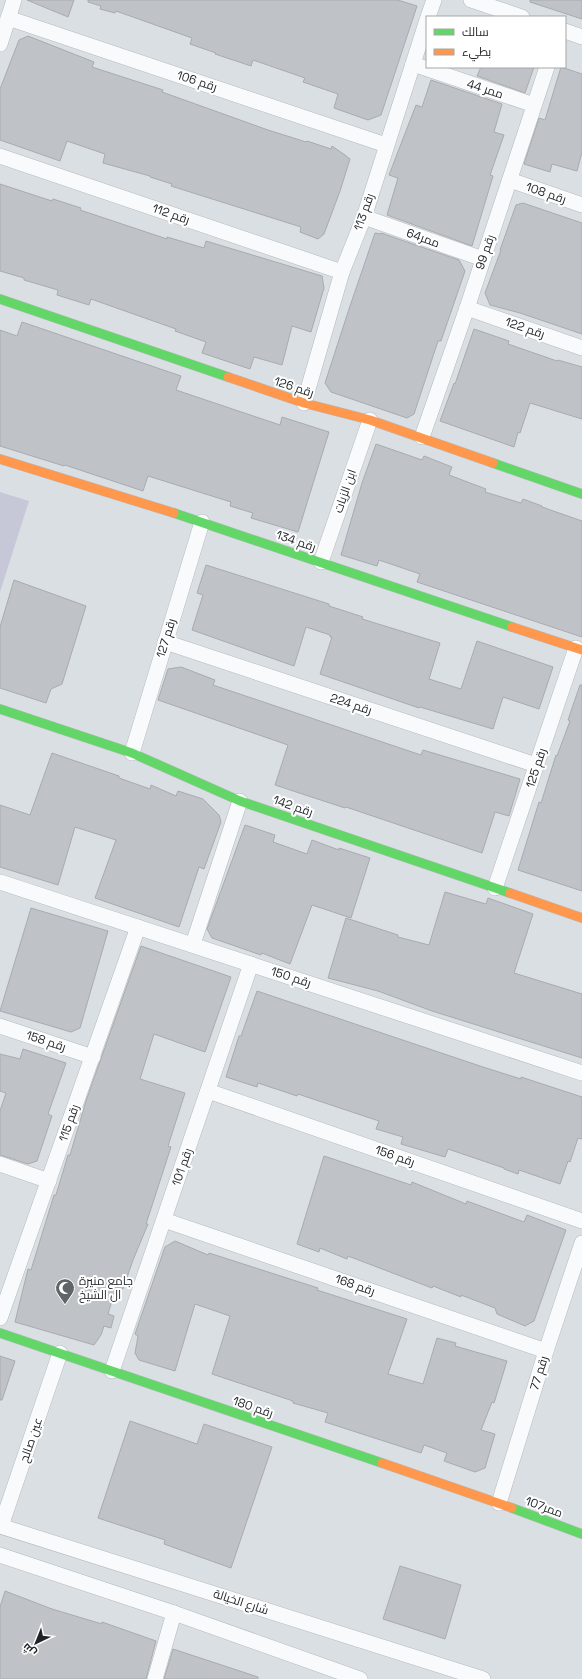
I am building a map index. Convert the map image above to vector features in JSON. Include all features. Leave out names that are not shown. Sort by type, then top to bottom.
[{"type":"street","points":[[0,44],[14,0]]},
{"type":"street","points":[[428,16],[434,0]]},
{"type":"street","points":[[471,0],[501,5],[520,16]]},
{"type":"street","name":"رقم 106","points":[[8,18],[386,145]]},
{"type":"street","name":"رقم 113","points":[[304,404],[342,272],[364,217],[426,23]]},
{"type":"street","points":[[566,31],[582,36]]},
{"type":"street","name":"ممر 44","points":[[413,64],[534,105]]},
{"type":"street","name":"رقم 99","points":[[422,437],[467,308],[547,68]]},
{"type":"street","name":"رقم 112","points":[[0,156],[342,272]]},
{"type":"street","name":"رقم 108","points":[[510,180],[582,205]]},
{"type":"street","name":"ممر64","points":[[364,217],[483,259]]},
{"type":"street","name":"رقم 126","points":[[0,299],[304,404],[370,420],[422,437],[582,494]]},
{"type":"street","name":"رقم 122","points":[[467,308],[582,348]]},
{"type":"street","name":"ابن الزيات","points":[[320,562],[370,420]]},
{"type":"street","name":"رقم 134","points":[[0,459],[202,522],[579,649]]},
{"type":"street","name":"رقم 127","points":[[132,753],[202,522]]},
{"type":"street","name":"رقم 224","points":[[165,642],[536,765]]},
{"type":"street","name":"رقم 125","points":[[496,888],[536,765],[579,649]]},
{"type":"street","name":"رقم 142","points":[[0,709],[132,753],[240,801],[582,918]]},
{"type":"street","points":[[193,944],[240,801]]},
{"type":"street","name":"رقم 150","points":[[0,882],[193,944],[582,1073]]},
{"type":"street","name":"رقم 115","points":[[0,1318],[138,927]]},
{"type":"street","name":"رقم 101","points":[[112,1371],[251,964]]},
{"type":"street","name":"رقم 158","points":[[0,1026],[92,1057]]},
{"type":"street","name":"رقم 156","points":[[208,1091],[582,1221]]},
{"type":"street","points":[[0,1164],[48,1181]]},
{"type":"street","name":"رقم 168","points":[[164,1220],[546,1351]]},
{"type":"street","name":"رقم 77","points":[[499,1503],[546,1351],[582,1243]]},
{"type":"street","name":"رقم 180","points":[[0,1333],[499,1503]]},
{"type":"street","name":"عين صالح","points":[[1,1526],[60,1353]]},
{"type":"street","name":"ممر107","points":[[499,1503],[582,1534]]},
{"type":"street","name":"شارع الخيالة","points":[[1,1526],[482,1679]]},
{"type":"street","points":[[0,1555],[174,1612],[360,1679]]},
{"type":"street","points":[[155,1679],[174,1612]]},
{"type":"shaded area","points":[[0,492],[29,501],[0,592]]},
{"type":"building","points":[[27,0],[74,0],[68,17]]},
{"type":"building","points":[[88,0],[398,0],[417,6],[381,115],[368,120],[334,108],[338,94],[303,82],[305,78],[253,60],[251,66],[215,54],[216,53],[190,44],[192,38],[116,11],[115,13],[100,9],[101,6],[88,2]]},
{"type":"building","points":[[530,0],[582,0],[582,19],[530,2]]},
{"type":"building","points":[[28,36],[94,62],[92,67],[163,90],[162,92],[268,130],[331,149],[332,146],[350,159],[324,234],[318,239],[300,232],[301,227],[171,186],[172,184],[150,176],[103,163],[105,154],[67,141],[60,161],[0,140],[0,89],[19,40]]},
{"type":"building","points":[[481,68],[534,68],[525,93],[477,76]]},
{"type":"building","points":[[561,68],[582,74],[582,152],[577,171],[552,164],[550,172],[524,164],[539,118],[545,120]]},
{"type":"building","points":[[431,80],[502,104],[494,132],[504,135],[490,175],[493,176],[472,246],[387,215],[398,178],[389,175],[416,105],[422,107]]},
{"type":"building","points":[[0,184],[52,201],[53,199],[81,208],[80,210],[167,239],[167,237],[204,248],[206,241],[322,276],[324,288],[311,332],[292,326],[282,365],[254,357],[250,369],[202,353],[206,342],[175,331],[176,329],[91,299],[89,305],[57,295],[58,290],[0,271]]},
{"type":"building","points":[[523,203],[582,223],[582,334],[520,313],[490,305],[485,293],[516,205]]},
{"type":"building","points":[[375,233],[381,233],[459,260],[465,271],[441,341],[438,341],[414,414],[407,418],[331,392],[325,383]]},
{"type":"building","points":[[22,322],[181,376],[176,390],[280,425],[282,417],[329,432],[298,532],[251,518],[253,513],[230,506],[231,502],[148,476],[143,491],[65,465],[64,466],[0,446],[0,330],[17,336]]},
{"type":"building","points":[[474,329],[509,341],[508,344],[557,361],[558,360],[582,367],[582,419],[530,403],[520,433],[518,432],[514,447],[440,421],[454,383],[455,384]]},
{"type":"building","points":[[376,444],[422,460],[424,456],[452,467],[449,475],[486,489],[485,492],[521,503],[523,499],[582,521],[582,637],[417,582],[420,574],[379,560],[377,566],[341,555],[362,483]]},
{"type":"building","points":[[206,565],[329,604],[329,606],[363,617],[362,619],[440,643],[429,679],[461,689],[477,641],[553,667],[539,709],[503,697],[493,729],[420,707],[419,708],[320,674],[332,637],[306,627],[294,666],[192,630],[203,595],[197,593]]},
{"type":"building","points":[[14,580],[86,606],[62,684],[51,689],[46,703],[0,688],[0,627]]},
{"type":"building","points":[[181,667],[215,680],[213,685],[421,755],[423,750],[520,779],[509,816],[495,812],[482,853],[346,807],[345,808],[275,785],[288,745],[158,700],[168,669]]},
{"type":"building","points":[[580,685],[582,685],[582,891],[518,870],[539,802],[541,803],[556,755],[557,756],[570,721],[568,720]]},
{"type":"building","points":[[52,753],[119,776],[119,778],[150,789],[151,785],[176,796],[178,791],[203,799],[219,815],[221,822],[204,869],[199,867],[179,927],[95,898],[116,840],[75,827],[58,885],[0,867],[0,805],[30,815]]},
{"type":"building","points":[[245,825],[275,835],[273,842],[307,854],[312,840],[339,850],[339,848],[370,858],[351,918],[312,905],[290,964],[262,953],[261,955],[212,938],[207,929]]},
{"type":"building","points":[[445,892],[486,904],[488,898],[533,914],[514,973],[582,994],[582,1058],[432,1011],[378,991],[328,978],[346,918],[398,935],[398,937],[429,945]]},
{"type":"building","points":[[31,908],[108,931],[80,1028],[71,1032],[0,1011]]},
{"type":"building","points":[[141,946],[231,977],[205,1052],[154,1034],[140,1079],[185,1093],[168,1146],[171,1147],[146,1224],[148,1224],[123,1289],[116,1287],[108,1314],[114,1316],[111,1328],[104,1326],[101,1335],[94,1345],[15,1322],[28,1269],[31,1270],[54,1195],[56,1195],[68,1155],[70,1155],[87,1098]]},
{"type":"building","points":[[257,991],[483,1067],[521,1079],[521,1077],[582,1097],[582,1139],[578,1138],[570,1162],[568,1161],[560,1184],[519,1170],[518,1174],[448,1149],[445,1157],[401,1144],[403,1137],[376,1129],[379,1121],[298,1094],[297,1096],[258,1083],[257,1087],[226,1077],[239,1036],[241,1036]]},
{"type":"building","points":[[23,1049],[66,1063],[48,1114],[52,1116],[37,1161],[28,1164],[0,1155],[0,1111],[6,1093],[0,1091],[0,1054],[20,1059]]},
{"type":"building","points":[[324,1156],[411,1185],[412,1182],[466,1204],[467,1201],[524,1222],[527,1215],[566,1230],[534,1321],[525,1326],[497,1314],[495,1308],[461,1295],[461,1297],[433,1286],[432,1288],[348,1256],[347,1259],[320,1248],[319,1252],[297,1244]]},
{"type":"building","points":[[175,1241],[208,1255],[209,1253],[318,1288],[317,1290],[407,1319],[388,1374],[423,1384],[437,1338],[456,1343],[455,1346],[507,1361],[494,1403],[492,1402],[481,1430],[495,1434],[485,1468],[475,1472],[444,1461],[447,1453],[424,1445],[421,1453],[325,1422],[328,1413],[293,1403],[293,1401],[212,1374],[230,1316],[195,1304],[175,1371],[139,1360],[135,1353],[138,1336],[135,1334],[165,1247]]},
{"type":"building","points":[[0,1356],[15,1361],[2,1400],[0,1400]]},
{"type":"building","points":[[130,1421],[197,1444],[204,1424],[272,1447],[231,1568],[164,1544],[165,1540],[98,1518]]},
{"type":"building","points":[[400,1566],[461,1585],[445,1639],[383,1619]]},
{"type":"building","points":[[5,1591],[52,1609],[102,1624],[102,1622],[156,1641],[146,1679],[0,1679],[0,1607]]},
{"type":"building","points":[[173,1649],[258,1677],[258,1679],[164,1679]]},
{"type":"traffic: fast","points":[[0,299],[228,377]]},
{"type":"traffic: fast","points":[[493,463],[582,494]]},
{"type":"traffic: fast","points":[[174,513],[512,627]]},
{"type":"traffic: fast","points":[[0,709],[132,753],[240,801],[510,893]]},
{"type":"traffic: fast","points":[[0,1333],[382,1463]]},
{"type":"traffic: fast","points":[[512,1508],[582,1534]]},
{"type":"traffic: slow","points":[[228,377],[304,403],[370,420],[493,463]]},
{"type":"traffic: slow","points":[[0,459],[174,513]]},
{"type":"traffic: slow","points":[[512,627],[582,650]]},
{"type":"traffic: slow","points":[[510,893],[582,918]]},
{"type":"traffic: slow","points":[[382,1463],[512,1508]]},
{"type":"place","name":"جامع منيرة ال الشيخ","points":[[65,1305]]}]
